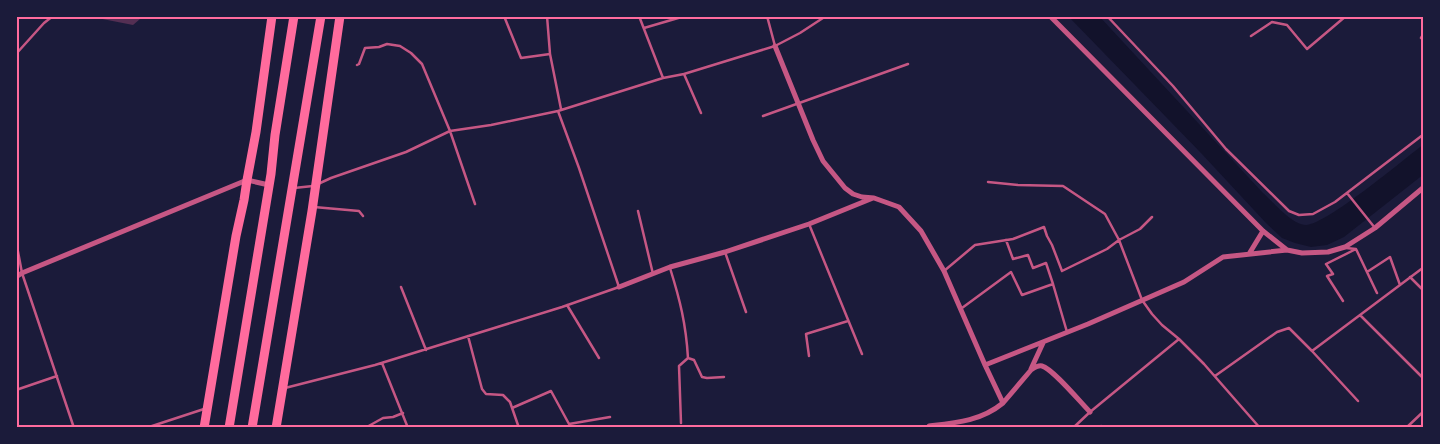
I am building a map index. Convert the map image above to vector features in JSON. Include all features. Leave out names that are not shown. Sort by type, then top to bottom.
[{"type":"main road","points":[[204,428],[236,236],[256,132],[272,16]]},
{"type":"main road","points":[[229,428],[269,185],[294,16]]},
{"type":"main road","points":[[252,428],[321,16]]},
{"type":"main road","points":[[276,428],[312,207],[340,16]]},
{"type":"street","points":[[1050,16],[1263,231],[1286,250]]},
{"type":"street","points":[[775,46],[823,161],[845,188],[853,194],[874,198],[898,207],[921,231],[944,271],[1003,403]]},
{"type":"street","points":[[16,277],[247,180],[269,185]]},
{"type":"street","points":[[985,365],[1043,343],[1055,336],[1067,333],[1184,282],[1209,264],[1223,257],[1286,250],[1302,253],[1328,252],[1345,247],[1375,228],[1424,187]]},
{"type":"street","points":[[619,286],[670,267],[725,252],[809,224],[874,198]]},
{"type":"street","points":[[1249,254],[1263,231]]},
{"type":"street","points":[[928,427],[960,423],[993,411],[1003,403],[1031,370],[1043,343]]},
{"type":"street","points":[[1031,370],[1042,366],[1051,372],[1090,412]]},
{"type":"lane","points":[[16,54],[44,23],[53,16]]},
{"type":"lane","points":[[504,16],[521,58],[550,54]]},
{"type":"lane","points":[[283,388],[426,350],[567,305],[619,286],[559,110],[550,54],[547,16]]},
{"type":"lane","points":[[639,16],[663,78]]},
{"type":"lane","points":[[644,28],[685,16]]},
{"type":"lane","points":[[766,16],[775,46]]},
{"type":"lane","points":[[292,188],[315,186],[331,178],[406,152],[450,131],[491,125],[559,110],[775,46],[826,16]]},
{"type":"lane","points":[[1107,16],[1173,86],[1226,149],[1290,211],[1299,215],[1313,214],[1335,202],[1424,134]]},
{"type":"lane","points":[[1251,36],[1272,22],[1281,23],[1287,25],[1307,49],[1346,16]]},
{"type":"lane","points":[[1424,33],[1422,38],[1424,40]]},
{"type":"lane","points":[[357,65],[365,48],[380,47],[387,44],[400,46],[422,64],[450,131],[475,204]]},
{"type":"lane","points":[[763,116],[908,64]]},
{"type":"lane","points":[[684,74],[702,114]]},
{"type":"lane","points":[[988,182],[1063,186],[1105,214],[1118,240],[1142,300],[1162,325],[1179,339],[1215,376],[1260,428]]},
{"type":"lane","points":[[1347,193],[1369,223],[1375,228]]},
{"type":"lane","points":[[312,207],[359,211],[363,216]]},
{"type":"lane","points":[[638,211],[653,274]]},
{"type":"lane","points":[[944,271],[975,246],[1013,239],[1044,227],[1046,236],[1062,271],[1107,249],[1118,240],[1140,229],[1152,217]]},
{"type":"lane","points":[[809,224],[862,354]]},
{"type":"lane","points":[[1006,240],[1013,259],[1028,255],[1033,268],[1046,264],[1067,333]]},
{"type":"lane","points":[[16,241],[22,273],[74,428]]},
{"type":"lane","points":[[1345,247],[1356,249]]},
{"type":"lane","points":[[1356,249],[1376,293]]},
{"type":"lane","points":[[1343,301],[1327,276],[1333,274],[1326,264],[1356,249]]},
{"type":"lane","points":[[725,252],[746,312]]},
{"type":"lane","points":[[1366,272],[1390,257],[1400,285]]},
{"type":"lane","points":[[670,267],[681,304],[688,358]]},
{"type":"lane","points":[[1312,351],[1424,267]]},
{"type":"lane","points":[[960,309],[1011,272],[1022,294],[1053,284]]},
{"type":"lane","points":[[1410,277],[1424,291]]},
{"type":"lane","points":[[401,287],[426,350]]},
{"type":"lane","points":[[567,305],[599,358]]},
{"type":"lane","points":[[1360,315],[1424,379]]},
{"type":"lane","points":[[809,356],[806,334],[848,321]]},
{"type":"lane","points":[[1215,376],[1277,332],[1289,328],[1358,401]]},
{"type":"lane","points":[[468,336],[482,389],[486,394],[504,395],[510,402],[519,428]]},
{"type":"lane","points":[[1073,428],[1179,339]]},
{"type":"lane","points":[[688,358],[694,360],[702,377],[724,377]]},
{"type":"lane","points":[[681,423],[679,366],[688,358]]},
{"type":"lane","points":[[382,363],[408,428]]},
{"type":"lane","points":[[16,390],[57,376]]},
{"type":"lane","points":[[512,408],[551,391],[569,424],[610,417]]},
{"type":"lane","points":[[146,428],[207,408]]},
{"type":"lane","points":[[1406,428],[1424,411]]},
{"type":"lane","points":[[365,428],[383,418],[403,413]]},
{"type":"shaded area","points":[[1068,16],[1099,16],[1263,193],[1289,217],[1301,224],[1306,225],[1316,222],[1347,203],[1424,144],[1424,174],[1344,237],[1327,245],[1311,247],[1282,238]]},
{"type":"building","points":[[87,16],[141,16],[133,25]]}]
